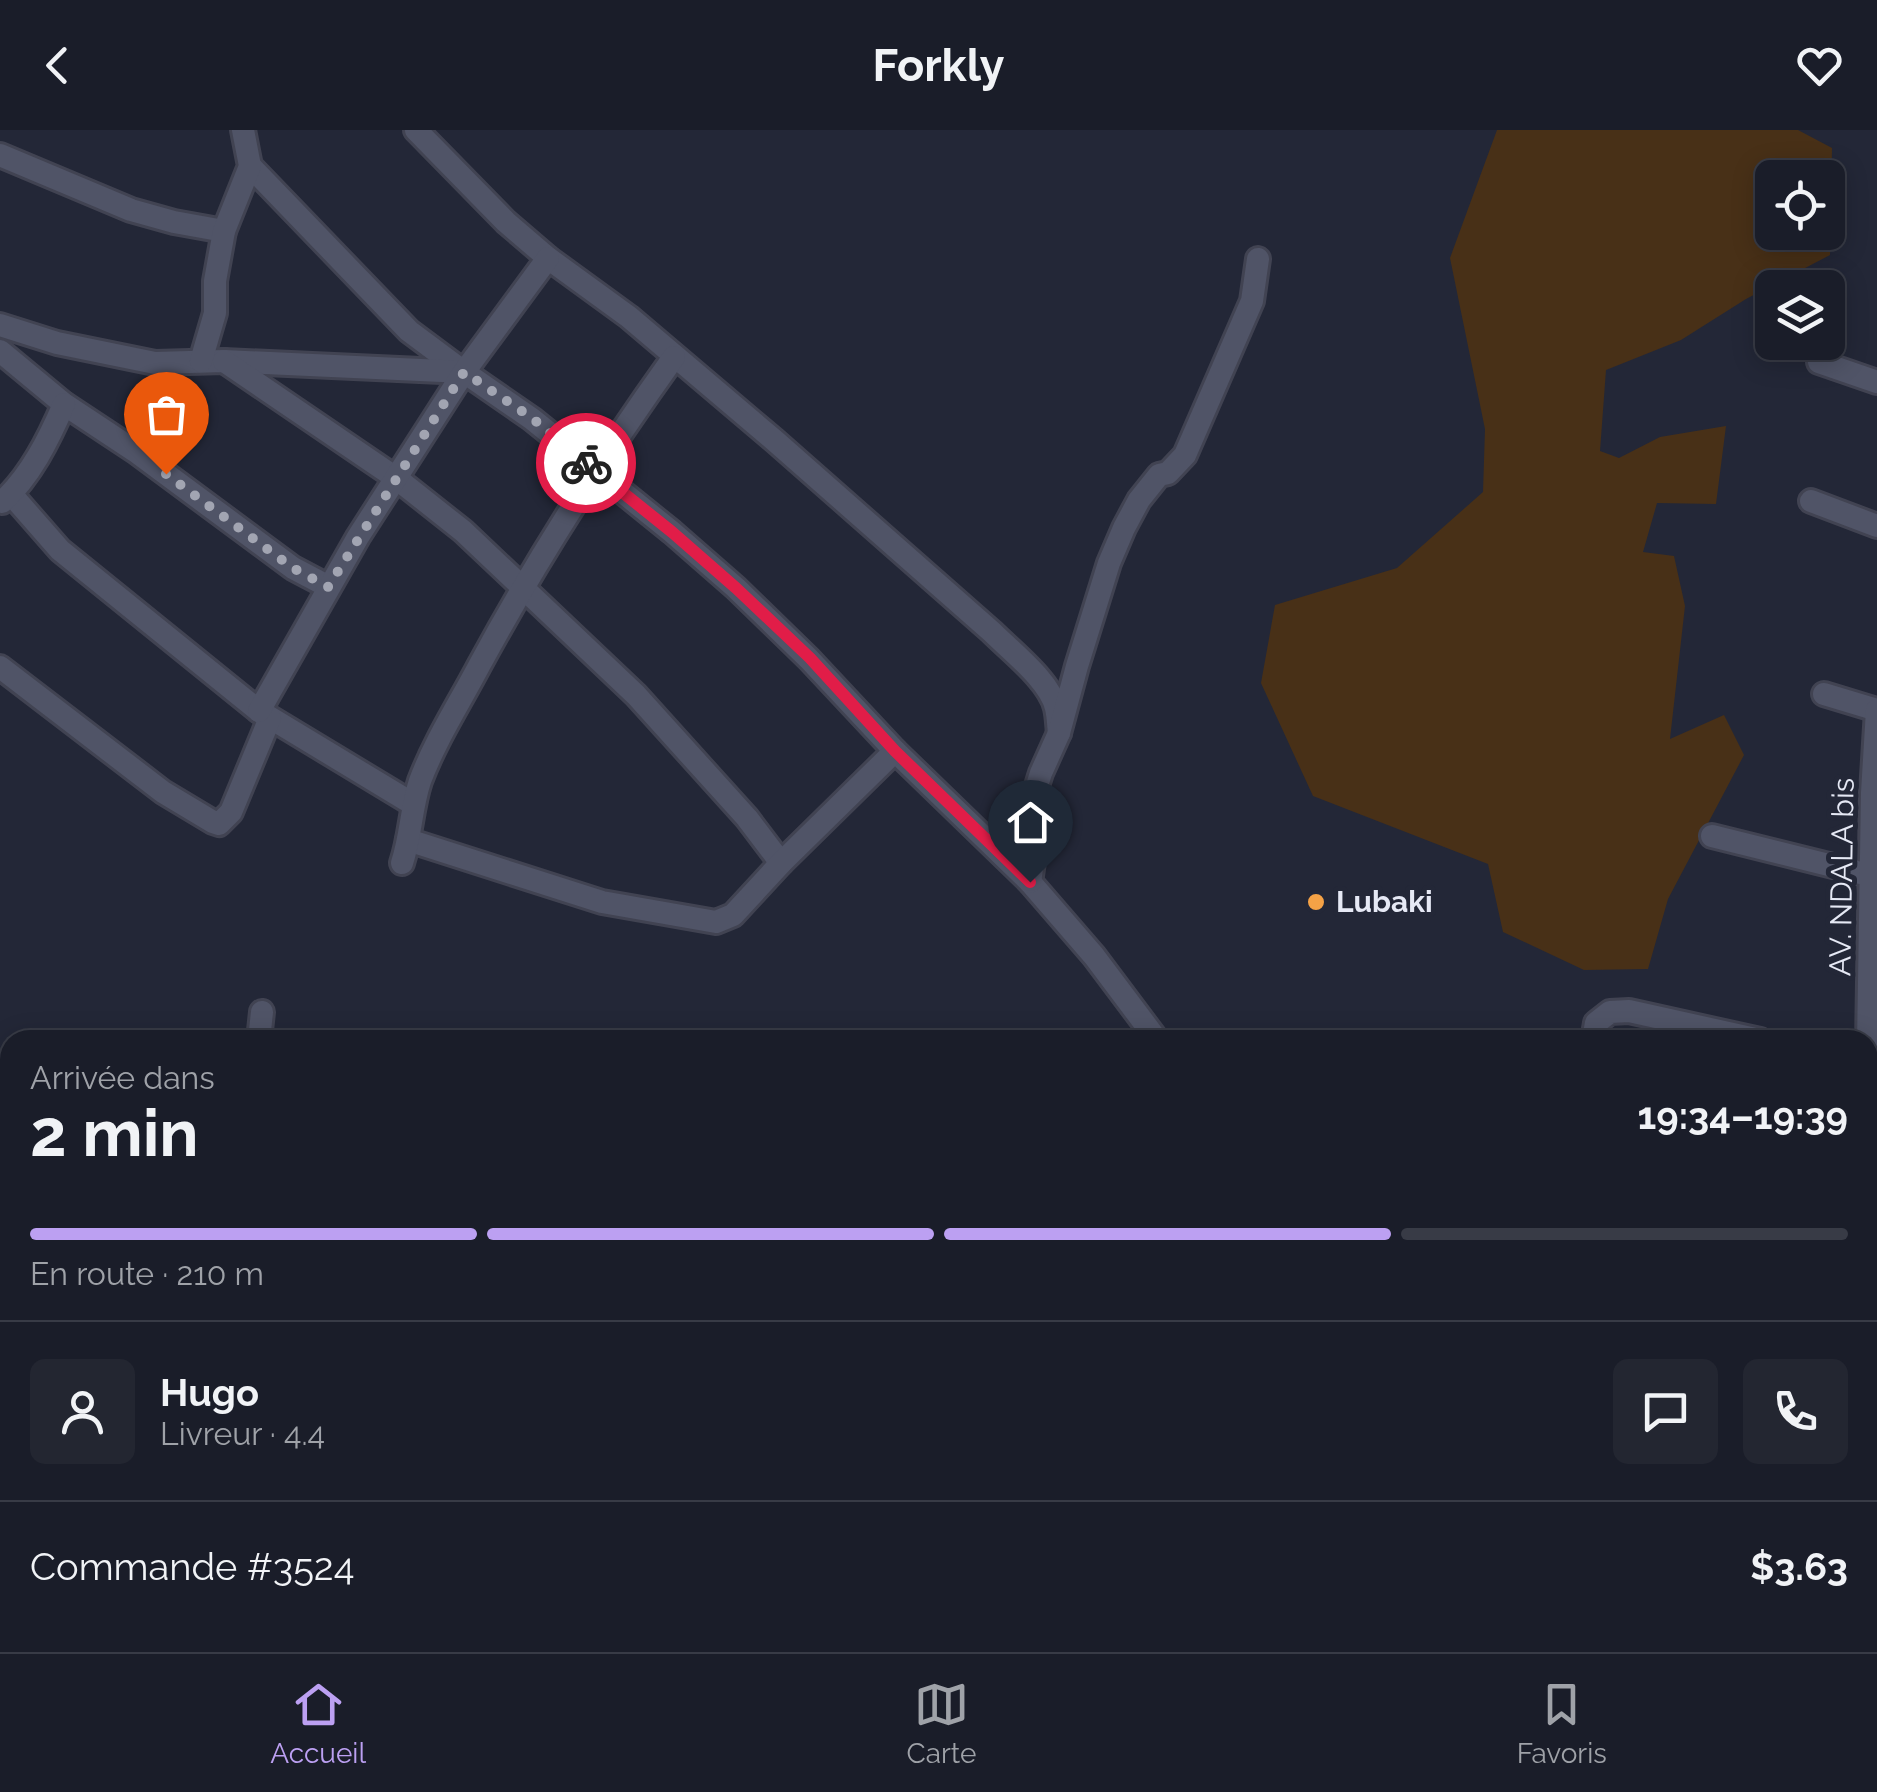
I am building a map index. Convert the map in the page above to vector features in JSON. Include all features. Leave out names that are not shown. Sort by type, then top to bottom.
[{"type":"street","points":[[212,361],[215,281],[224,231],[250,166],[243,130]]},
{"type":"street","points":[[416,130],[506,222],[629,317],[980,622],[1043,681],[1056,708],[1060,733]]},
{"type":"street","points":[[0,155],[131,210],[224,231]]},
{"type":"street","points":[[250,166],[409,331],[532,418],[672,532],[810,658],[895,751],[1030,882],[1150,1030]]},
{"type":"street","points":[[0,667],[163,792],[219,824],[231,812],[264,714],[328,587],[464,372],[548,258]]},
{"type":"street","points":[[1030,882],[1035,850],[1032,806],[1041,773],[1060,733],[1097,598],[1124,528],[1153,481],[1185,455],[1252,301],[1258,259]]},
{"type":"street","points":[[0,326],[57,343],[156,363],[212,361],[464,372]]},
{"type":"street","points":[[0,351],[64,404],[135,451],[293,568],[328,587]]},
{"type":"street","points":[[674,357],[622,430],[523,586],[439,740],[413,804],[405,852],[589,899],[716,922],[734,915],[895,751]]},
{"type":"street","points":[[212,361],[396,478],[463,531],[636,695],[782,863]]},
{"type":"street","points":[[1819,362],[1877,382]]},
{"type":"street","points":[[64,404],[50,436],[6,499],[60,550],[264,714],[413,804]]},
{"type":"street","points":[[1811,501],[1877,526]]},
{"type":"street","points":[[1824,694],[1877,710]]},
{"type":"street","name":"AV. NDALA bis","points":[[1868,1030],[1877,710]]},
{"type":"street","points":[[1712,836],[1874,876]]},
{"type":"street","points":[[1596,1030],[1610,1012],[1630,1011],[1715,1030]]},
{"type":"street","points":[[260,1030],[262,1012]]},
{"type":"shaded area","points":[[1497,130],[1798,130],[1832,148],[1832,160],[1755,160],[1755,250],[1830,250],[1830,255],[1801,270],[1755,270],[1755,294],[1681,340],[1606,370],[1600,451],[1619,458],[1660,437],[1726,426],[1716,504],[1657,503],[1643,552],[1674,556],[1685,606],[1670,739],[1724,715],[1744,755],[1668,899],[1648,969],[1584,970],[1503,932],[1488,864],[1313,796],[1261,683],[1275,605],[1397,568],[1483,492],[1485,429],[1450,258]]},
{"type":"way so far","points":[[166,474],[293,568],[328,587],[464,372],[532,418],[586,463]]},
{"type":"place","name":"Lubaki","points":[[1316,902]]},
{"type":"route","points":[[586,463],[736,588],[1030,882]]}]
